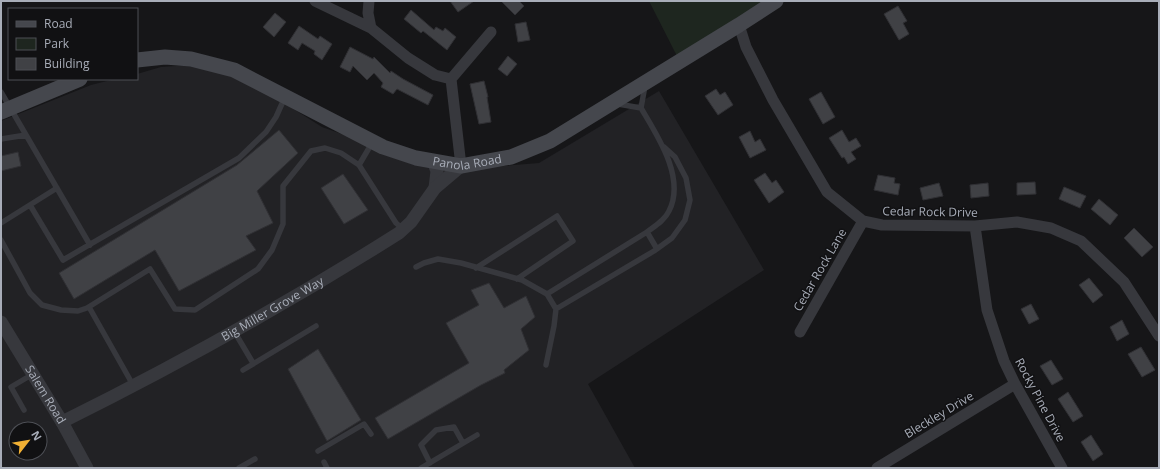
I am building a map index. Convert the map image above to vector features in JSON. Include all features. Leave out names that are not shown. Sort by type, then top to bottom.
[{"type":"main road","name":"Panola Road","points":[[138,60],[165,57],[191,59],[234,70],[384,147],[416,158],[461,166],[511,157],[550,141],[776,1]]},
{"type":"main road","points":[[6,111],[78,80]]},
{"type":"street","points":[[315,1],[371,28],[408,58],[435,75],[451,79]]},
{"type":"street","points":[[369,1],[368,13],[371,28]]},
{"type":"street","name":"Cedar Rock Drive","points":[[739,25],[746,47],[773,100],[827,192],[863,221],[882,225],[975,226],[1017,222],[1051,228],[1081,241],[1124,282],[1159,336]]},
{"type":"street","points":[[461,166],[451,79],[491,32]]},
{"type":"street","points":[[433,161],[437,170],[435,188]]},
{"type":"street","name":"Big Miller Grove Way","points":[[62,422],[133,386],[234,331],[375,248],[411,222],[435,188],[461,166]]},
{"type":"street","name":"Cedar Rock Lane","points":[[800,332],[863,221]]},
{"type":"street","name":"Rocky Pine Drive","points":[[975,226],[987,310],[1004,362],[1062,468]]},
{"type":"street","name":"Salem Road","points":[[1,322],[62,422],[87,468]]},
{"type":"street","name":"Bleckley Drive","points":[[877,468],[1015,384]]},
{"type":"lane","points":[[547,294],[647,232],[661,221],[669,211],[674,195],[674,179],[663,146],[641,108],[645,83]]},
{"type":"lane","points":[[1,92],[6,111],[26,135],[90,245]]},
{"type":"lane","points":[[30,205],[63,260],[240,158],[266,132],[276,117],[286,97]]},
{"type":"lane","points":[[612,103],[641,108]]},
{"type":"lane","points":[[1,139],[26,135]]},
{"type":"lane","points":[[359,165],[373,142]]},
{"type":"lane","points":[[556,309],[657,249],[672,238],[685,220],[690,200],[686,178],[675,157],[663,146]]},
{"type":"lane","points":[[1,240],[30,293],[42,305],[61,310],[78,312],[89,307],[150,269],[175,309],[195,310],[258,269],[272,250],[283,224],[283,186],[310,151],[324,148],[341,153],[359,165],[396,223],[403,229]]},
{"type":"lane","points":[[1,222],[57,188]]},
{"type":"lane","points":[[476,268],[557,216],[573,241],[517,279]]},
{"type":"lane","points":[[647,232],[657,249]]},
{"type":"lane","points":[[416,267],[438,259],[461,263],[517,279],[547,294],[556,309],[546,365]]},
{"type":"lane","points":[[89,307],[133,386]]},
{"type":"lane","points":[[242,370],[316,326]]},
{"type":"lane","points":[[234,331],[253,363]]},
{"type":"lane","points":[[24,410],[11,387],[33,374]]},
{"type":"lane","points":[[318,451],[364,424],[371,434]]},
{"type":"lane","points":[[430,463],[421,445],[436,430],[454,427],[464,443]]},
{"type":"lane","points":[[421,468],[477,435]]},
{"type":"lane","points":[[239,468],[255,459]]},
{"type":"lane","points":[[324,462],[327,468]]},
{"type":"shaded area","points":[[221,63],[322,127],[353,138],[467,169],[539,163],[659,91],[764,270],[588,384],[635,468],[1,468],[1,121],[91,85],[111,80],[138,80],[138,74],[161,67]]},
{"type":"green space","points":[[649,1],[771,1],[677,56]]},
{"type":"building","points":[[450,1],[474,1],[458,12]]},
{"type":"building","points":[[501,1],[519,1],[524,6],[515,15]]},
{"type":"building","points":[[898,6],[907,21],[903,23],[909,34],[899,40],[884,14]]},
{"type":"building","points":[[411,10],[434,30],[436,27],[443,31],[445,28],[456,37],[447,50],[423,31],[421,33],[404,19]]},
{"type":"building","points":[[275,13],[286,22],[274,37],[263,27]]},
{"type":"building","points":[[526,22],[530,40],[518,42],[515,24]]},
{"type":"building","points":[[299,26],[318,39],[320,36],[332,44],[322,60],[314,54],[315,51],[302,43],[298,50],[288,43]]},
{"type":"building","points":[[350,47],[373,59],[374,57],[390,73],[391,71],[433,95],[428,105],[397,89],[393,94],[381,87],[383,83],[374,73],[367,80],[353,66],[350,72],[340,67]]},
{"type":"building","points":[[508,56],[517,64],[507,76],[498,69]]},
{"type":"building","points":[[484,81],[488,97],[491,122],[479,124],[470,84]]},
{"type":"building","points":[[716,89],[720,95],[725,92],[733,105],[718,115],[705,96]]},
{"type":"building","points":[[821,92],[835,117],[823,124],[809,99]]},
{"type":"building","points":[[279,130],[298,153],[257,191],[273,223],[246,236],[256,250],[179,291],[155,250],[74,299],[59,273],[237,165]]},
{"type":"building","points":[[842,130],[849,142],[856,138],[861,146],[851,152],[856,159],[848,164],[844,157],[842,158],[829,138]]},
{"type":"building","points":[[750,131],[755,142],[760,139],[766,150],[750,158],[739,137]]},
{"type":"building","points":[[18,152],[21,166],[1,171],[1,156]]},
{"type":"building","points":[[765,173],[772,183],[776,180],[784,192],[769,203],[754,180]]},
{"type":"building","points":[[343,174],[368,210],[344,224],[321,188]]},
{"type":"building","points":[[878,175],[895,178],[894,183],[900,184],[898,195],[874,190]]},
{"type":"building","points":[[1035,182],[1036,194],[1017,195],[1017,183]]},
{"type":"building","points":[[939,183],[943,196],[923,200],[920,188]]},
{"type":"building","points":[[988,183],[989,196],[971,198],[970,185]]},
{"type":"building","points":[[1064,187],[1086,196],[1080,208],[1059,199]]},
{"type":"building","points":[[1099,199],[1118,215],[1110,225],[1091,209]]},
{"type":"building","points":[[1134,228],[1153,247],[1142,257],[1124,238]]},
{"type":"building","points":[[1089,278],[1103,295],[1093,303],[1079,285]]},
{"type":"building","points":[[489,283],[504,308],[526,296],[535,317],[521,329],[529,350],[504,370],[505,373],[481,385],[388,439],[375,418],[469,363],[446,323],[479,305],[471,290]]},
{"type":"building","points":[[1031,304],[1039,319],[1029,324],[1021,309]]},
{"type":"building","points":[[1122,320],[1129,334],[1117,341],[1110,327]]},
{"type":"building","points":[[1141,347],[1155,370],[1142,377],[1128,354]]},
{"type":"building","points":[[318,349],[361,420],[327,441],[288,369]]},
{"type":"building","points":[[1051,360],[1063,379],[1052,385],[1040,366]]},
{"type":"building","points":[[1068,392],[1083,416],[1073,422],[1058,399]]},
{"type":"building","points":[[1091,435],[1103,454],[1093,461],[1081,442]]}]
